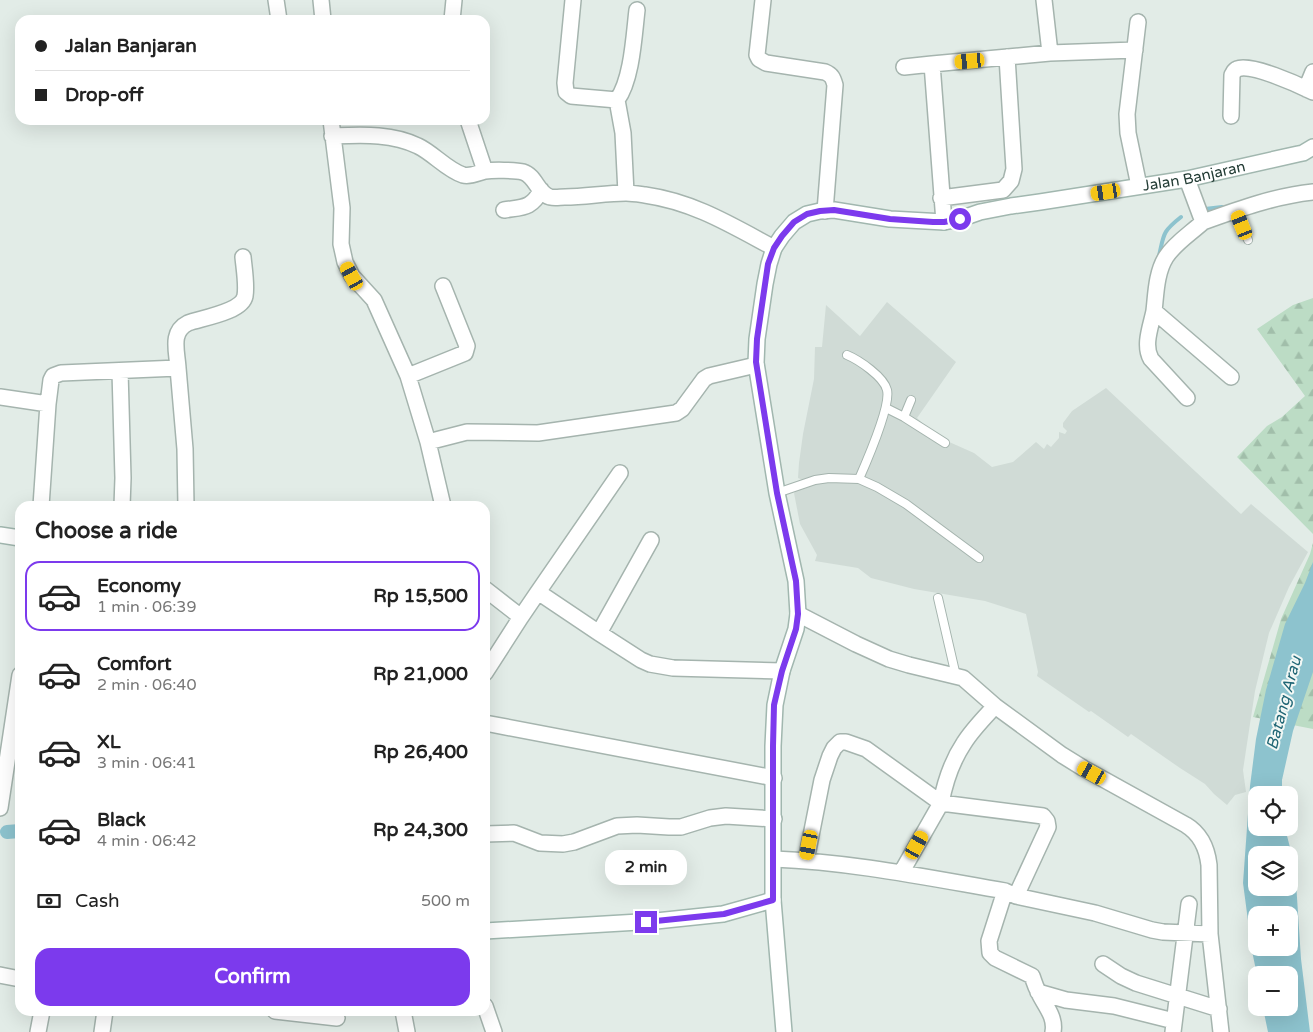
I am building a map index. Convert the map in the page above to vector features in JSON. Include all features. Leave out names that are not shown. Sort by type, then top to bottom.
[{"type":"street","points":[[276,0],[279,15]]},
{"type":"street","points":[[321,0],[322,15]]},
{"type":"street","points":[[452,15],[454,0]]},
{"type":"street","points":[[573,0],[565,83],[566,92],[571,96],[617,100]]},
{"type":"street","points":[[763,0],[758,55],[760,59],[766,63],[825,72],[833,78],[835,85],[825,211]]},
{"type":"street","points":[[1044,0],[1050,54]]},
{"type":"street","points":[[626,193],[624,140],[617,100],[625,84],[628,71],[637,10]]},
{"type":"street","points":[[1138,22],[1128,102],[1128,133],[1139,186]]},
{"type":"street","points":[[904,67],[1007,57],[1134,50]]},
{"type":"street","points":[[941,198],[1003,190],[1011,181],[1014,169],[1007,57]]},
{"type":"street","points":[[932,64],[944,222]]},
{"type":"street","points":[[1231,116],[1232,75],[1235,70],[1239,68],[1252,69],[1268,73],[1310,90],[1313,72]]},
{"type":"street","points":[[331,125],[342,208],[341,244],[345,262],[352,276],[374,300],[408,376],[428,442],[442,501]]},
{"type":"street","points":[[470,125],[485,171]]},
{"type":"street","points":[[332,136],[373,135],[402,140],[419,146],[455,171],[464,175],[474,175],[485,171],[525,172],[533,178],[541,190],[548,196],[626,193],[676,201],[702,210],[774,248]]},
{"type":"street","name":"Jalan Banjaran","points":[[784,1032],[773,900],[774,705],[782,671],[796,629],[798,614],[796,581],[777,493],[756,366],[756,345],[768,264],[774,248],[794,222],[807,214],[834,210],[890,219],[944,222],[1004,207],[1139,186],[1189,185],[1303,153],[1313,147]]},
{"type":"street","points":[[1189,185],[1202,218]]},
{"type":"street","points":[[504,210],[526,207],[536,200],[541,190]]},
{"type":"street","points":[[1187,398],[1149,355],[1147,348],[1160,270],[1165,259],[1202,218],[1280,197],[1313,192]]},
{"type":"street","points":[[186,501],[185,449],[176,339],[178,329],[188,323],[231,310],[243,301],[246,294],[243,257]]},
{"type":"street","points":[[408,376],[466,351],[466,346],[443,286]]},
{"type":"street","points":[[1154,311],[1232,376]]},
{"type":"street","points":[[428,442],[467,432],[538,433],[676,413],[682,409],[704,379],[709,376],[756,366]]},
{"type":"street","points":[[41,501],[48,404],[51,380],[56,374],[178,368]]},
{"type":"street","points":[[120,371],[122,501]]},
{"type":"street","points":[[0,397],[48,404]]},
{"type":"street","points":[[490,665],[620,473]]},
{"type":"street","points":[[0,535],[15,537]]},
{"type":"street","points":[[599,633],[651,540]]},
{"type":"street","points":[[538,592],[599,633],[650,664],[662,667],[782,671]]},
{"type":"street","points":[[490,593],[522,617]]},
{"type":"street","points":[[798,614],[848,641],[877,654],[909,665],[963,678],[995,706],[1062,755],[1197,833],[1208,855],[1210,934],[1221,1032]]},
{"type":"street","points":[[902,874],[941,803],[950,769],[960,750],[971,733],[995,706]]},
{"type":"street","points":[[490,724],[774,778]]},
{"type":"street","points":[[806,861],[822,780],[830,756],[840,742],[846,742],[866,749],[941,803],[1043,816],[1046,818],[1047,830],[1011,894],[989,941],[990,953],[995,958],[1030,974],[1058,1030]]},
{"type":"street","points":[[0,808],[14,760],[15,746]]},
{"type":"street","points":[[490,834],[514,833],[540,843],[563,844],[574,842],[617,826],[637,825],[675,828],[726,816],[774,819]]},
{"type":"street","points":[[774,859],[806,861],[902,874],[1095,912],[1152,930],[1210,934]]},
{"type":"street","points":[[490,931],[656,921],[724,914],[773,900]]},
{"type":"street","points":[[1038,992],[1066,1000],[1114,1006],[1173,1027],[1189,904]]},
{"type":"street","points":[[1103,964],[1136,983],[1218,1009]]},
{"type":"street","points":[[0,975],[15,978]]},
{"type":"street","points":[[38,1032],[41,1016]]},
{"type":"street","points":[[102,1032],[104,1016]]},
{"type":"street","points":[[309,1016],[337,1020]]},
{"type":"street","points":[[404,1016],[407,1032]]},
{"type":"street","points":[[488,1016],[494,1032]]},
{"type":"lane","points":[[1236,210],[1248,240]]},
{"type":"lane","points":[[847,355],[877,375],[885,385],[888,394],[886,408],[860,479]]},
{"type":"lane","points":[[904,417],[911,400]]},
{"type":"lane","points":[[886,408],[945,443]]},
{"type":"lane","points":[[777,493],[816,480],[829,478],[860,479],[906,504],[979,558]]},
{"type":"lane","points":[[938,598],[956,676]]},
{"type":"shaded area","points":[[887,302],[956,362],[917,418],[933,433],[974,453],[992,467],[1013,462],[1036,442],[1044,449],[1047,444],[1051,447],[1059,438],[1059,432],[1065,434],[1067,431],[1063,427],[1063,423],[1072,411],[1106,388],[1241,514],[1251,504],[1308,552],[1289,587],[1269,633],[1255,691],[1243,770],[1246,792],[1235,795],[1227,805],[1205,784],[1131,734],[1128,737],[1091,711],[1089,712],[1037,676],[1038,672],[1026,614],[985,601],[914,589],[871,578],[858,568],[815,561],[817,555],[800,524],[794,493],[803,480],[798,478],[799,463],[814,379],[815,347],[822,347],[826,305],[860,336]]},
{"type":"green space","points":[[1313,298],[1313,534],[1237,457],[1267,426],[1282,417],[1305,396],[1257,329],[1293,305]]},
{"type":"green space","points":[[1313,543],[1313,729],[1253,717],[1281,619],[1310,554]]},
{"type":"water","name":"Batang Arau","points":[[1313,562],[1313,672],[1293,731],[1282,786],[1250,786],[1256,739],[1266,690],[1285,624]]},
{"type":"water","points":[[1248,814],[1248,836],[1287,836],[1290,846],[1248,846],[1248,896],[1297,896],[1298,906],[1248,906],[1248,921],[1243,883]]},
{"type":"water","points":[[1298,913],[1301,959],[1310,1032],[1268,1032],[1265,1016],[1298,1016],[1298,966],[1255,966],[1253,956],[1298,956]]},
{"type":"waterway","points":[[1205,209],[1222,207]]},
{"type":"waterway","points":[[1159,256],[1167,230],[1181,217]]},
{"type":"waterway","points":[[7,832],[15,831]]},
{"type":"route","points":[[646,922],[724,914],[773,900],[774,705],[782,671],[796,629],[798,614],[796,581],[777,493],[757,378],[757,339],[768,264],[774,248],[794,222],[807,214],[820,211],[834,210],[890,219],[933,222],[960,219]]}]
